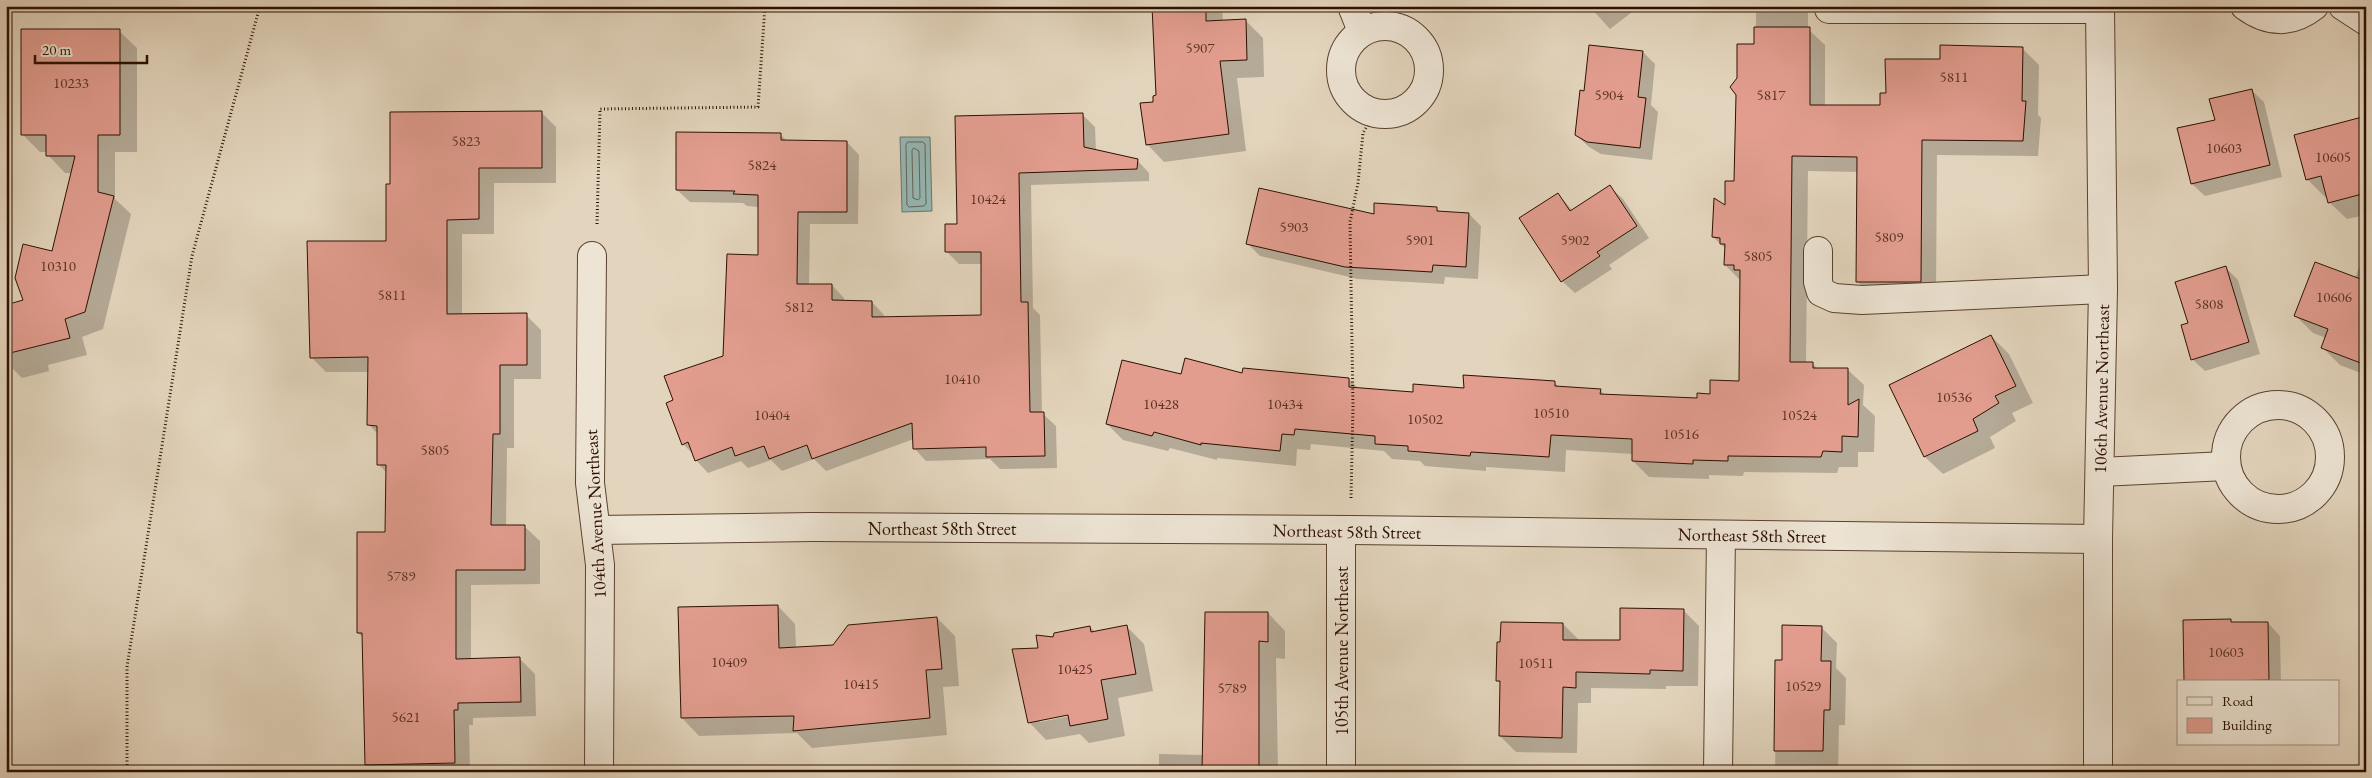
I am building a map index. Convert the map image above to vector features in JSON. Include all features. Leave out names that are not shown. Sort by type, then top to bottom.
[{"type":"street","points":[[1352,6],[1362,31]]},
{"type":"street","points":[[2245,6],[2263,18],[2283,20],[2302,15],[2314,6]]},
{"type":"street","points":[[2343,6],[2366,22]]},
{"type":"street","points":[[1829,9],[2100,8]]},
{"type":"street","name":"106th Avenue Northeast","points":[[2098,772],[2098,539],[2103,288],[2100,8]]},
{"type":"street","points":[[1378,26],[1396,26],[1411,33],[1424,46],[1430,62],[1429,80],[1422,96],[1409,107],[1392,114],[1375,113],[1359,106],[1347,93],[1341,77],[1342,59],[1349,43],[1362,31],[1378,26]]},
{"type":"street","points":[[1818,250],[1818,282],[1821,292],[1834,298],[1862,300],[2103,288]]},
{"type":"street","name":"104th Avenue Northeast","points":[[592,256],[590,483],[600,564],[599,772]]},
{"type":"street","points":[[2100,472],[2226,466]]},
{"type":"street","name":"Northeast 58th Street","points":[[596,530],[813,527],[1346,530],[2098,539]]},
{"type":"street","name":"105th Avenue Northeast","points":[[1341,772],[1346,530]]},
{"type":"street","points":[[1718,772],[1721,535]]},
{"type":"path","points":[[127,772],[127,667],[192,256],[260,6]]},
{"type":"path","points":[[597,227],[600,109],[758,107],[765,6]]},
{"type":"path","points":[[1346,530],[1353,406],[1350,222],[1358,183],[1363,133],[1375,113]]},
{"type":"water","points":[[900,137],[930,137],[932,211],[902,212]]},
{"type":"building","points":[[1152,6],[1206,6],[1206,21],[1246,19],[1247,60],[1220,61],[1229,134],[1146,145],[1140,103],[1153,102],[1153,96],[1156,95]]},
{"type":"building","points":[[1754,27],[1810,27],[1810,105],[1880,105],[1880,93],[1886,93],[1885,59],[1940,59],[1940,45],[2023,47],[2022,101],[2026,101],[2023,141],[1922,140],[1921,282],[1856,282],[1857,157],[1792,156],[1790,362],[1813,362],[1813,368],[1848,368],[1848,405],[1859,399],[1858,437],[1842,436],[1842,452],[1823,451],[1821,457],[1728,456],[1728,461],[1693,460],[1693,464],[1632,461],[1632,439],[1551,435],[1549,457],[1471,452],[1470,456],[1408,451],[1408,446],[1375,444],[1375,436],[1295,429],[1294,435],[1282,434],[1280,451],[1201,443],[1201,445],[1154,432],[1152,436],[1106,424],[1122,360],[1181,374],[1185,358],[1242,373],[1243,368],[1349,378],[1349,387],[1413,392],[1413,384],[1464,388],[1463,375],[1555,381],[1555,386],[1601,389],[1600,394],[1697,398],[1697,393],[1710,394],[1710,380],[1739,381],[1740,270],[1734,270],[1734,265],[1724,265],[1725,244],[1720,244],[1720,238],[1712,237],[1714,198],[1725,205],[1725,181],[1734,181],[1736,95],[1730,87],[1737,78],[1737,44],[1754,44]]},
{"type":"building","points":[[21,29],[120,29],[120,135],[98,135],[98,192],[114,196],[85,312],[65,319],[70,338],[6,354],[6,305],[23,300],[15,278],[23,244],[52,251],[75,156],[46,156],[46,135],[21,135]]},
{"type":"building","points":[[1589,45],[1643,51],[1638,97],[1646,98],[1640,148],[1587,142],[1575,135],[1580,90],[1584,91]]},
{"type":"building","points":[[2252,89],[2270,165],[2191,184],[2177,128],[2215,120],[2209,99]]},
{"type":"building","points":[[542,111],[542,168],[479,168],[479,219],[447,220],[447,314],[527,313],[527,365],[500,365],[500,434],[493,434],[491,525],[525,525],[525,570],[456,570],[456,659],[520,657],[521,702],[458,703],[458,710],[454,710],[455,763],[365,765],[362,633],[357,633],[357,532],[385,532],[386,465],[377,465],[377,426],[367,425],[368,357],[310,358],[307,241],[386,241],[386,184],[390,184],[390,112]]},
{"type":"building","points":[[1083,113],[1084,147],[1138,159],[1137,169],[1019,173],[1021,302],[1028,302],[1030,412],[1044,412],[1045,456],[986,457],[986,447],[913,449],[912,423],[812,459],[807,445],[769,459],[764,446],[735,456],[732,447],[695,461],[688,442],[682,445],[666,403],[673,400],[664,376],[723,356],[727,254],[758,255],[758,195],[733,194],[735,191],[676,190],[676,132],[781,133],[781,140],[847,141],[847,212],[798,212],[797,284],[832,284],[832,300],[872,301],[872,317],[981,315],[981,252],[945,252],[945,224],[957,224],[955,116]]},
{"type":"building","points":[[2366,116],[2366,193],[2328,203],[2321,176],[2306,180],[2294,135]]},
{"type":"building","points":[[1610,185],[1637,226],[1597,252],[1600,256],[1561,282],[1519,218],[1558,193],[1570,211]]},
{"type":"building","points":[[1259,188],[1374,214],[1374,203],[1437,207],[1437,211],[1469,213],[1466,267],[1433,265],[1432,272],[1345,267],[1246,244]]},
{"type":"building","points":[[2315,262],[2366,281],[2366,365],[2321,348],[2328,329],[2294,316]]},
{"type":"building","points":[[2226,266],[2249,342],[2191,360],[2181,325],[2188,323],[2175,282]]},
{"type":"building","points":[[1991,335],[2016,386],[1995,396],[1999,403],[1973,419],[1978,431],[1924,457],[1889,385]]},
{"type":"building","points":[[778,605],[779,648],[833,645],[848,625],[937,617],[942,669],[926,670],[930,718],[793,731],[794,716],[681,718],[678,607]]},
{"type":"building","points":[[1620,608],[1684,609],[1683,671],[1650,670],[1650,674],[1576,672],[1576,688],[1563,687],[1562,738],[1499,736],[1500,681],[1496,681],[1497,642],[1500,642],[1501,622],[1563,623],[1563,640],[1620,640]]},
{"type":"building","points":[[1205,612],[1268,612],[1268,642],[1259,641],[1259,772],[1202,772]]},
{"type":"building","points":[[2231,619],[2231,622],[2268,622],[2269,680],[2184,680],[2183,620]]},
{"type":"building","points":[[1127,625],[1136,674],[1101,680],[1108,719],[1070,726],[1068,715],[1028,723],[1012,649],[1038,648],[1036,635],[1053,637],[1054,633],[1090,626],[1091,632]]},
{"type":"building","points":[[1782,625],[1822,626],[1821,661],[1831,661],[1830,710],[1824,710],[1823,751],[1774,751],[1775,660],[1782,660]]}]
